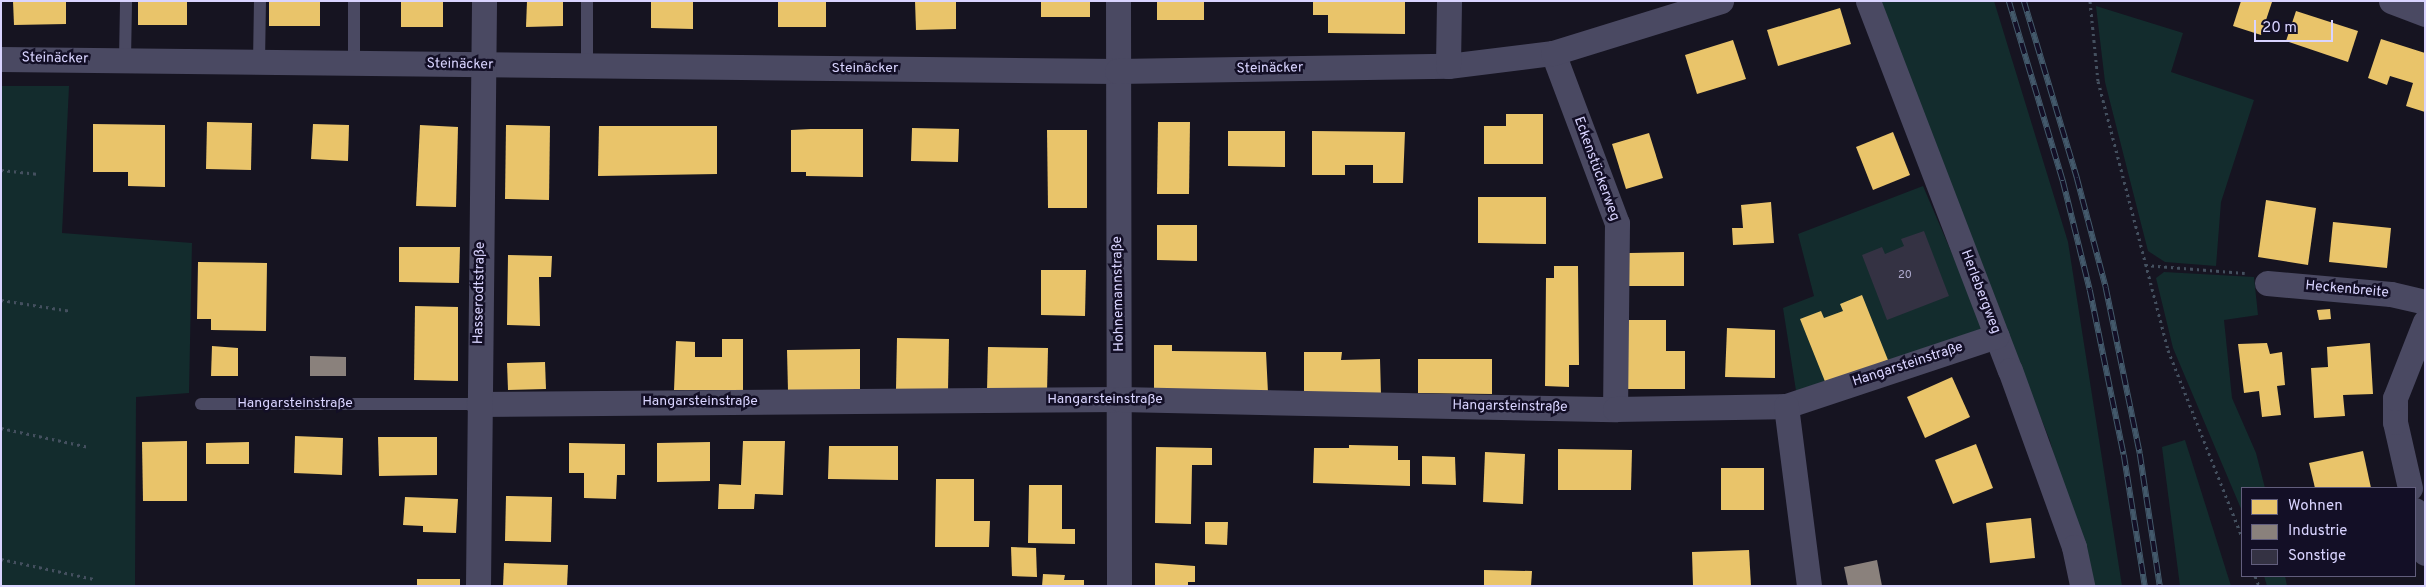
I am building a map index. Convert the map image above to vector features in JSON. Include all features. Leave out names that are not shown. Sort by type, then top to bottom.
[{"type":"street","name":"Hasserodtstraße","points":[[478,586],[478,404],[484,1]]},
{"type":"street","name":"Hohnemannstraße","points":[[1118,1],[1119,586]]},
{"type":"street","points":[[1448,66],[1449,1]]},
{"type":"street","name":"Steinäcker","points":[[1,59],[483,66],[1117,70],[1448,66],[1553,53],[1721,1]]},
{"type":"street","name":"Herlebergweg","points":[[1868,1],[1997,336],[2074,547],[2082,586]]},
{"type":"street","points":[[2391,1],[2425,14]]},
{"type":"street","name":"Eckenstückerweg","points":[[1553,53],[1617,223],[1615,409]]},
{"type":"street","name":"Heckenbreite","points":[[2268,283],[2391,294],[2425,302]]},
{"type":"street","points":[[2410,487],[2394,422],[2395,398],[2425,322]]},
{"type":"street","name":"Hangarsteinstraße","points":[[478,404],[1120,399],[1615,409],[1786,406],[1997,336]]},
{"type":"street","points":[[1786,406],[1810,586]]},
{"type":"street","points":[[2416,514],[2425,553]]},
{"type":"lane","points":[[125,60],[126,1]]},
{"type":"lane","points":[[259,63],[260,1]]},
{"type":"lane","points":[[354,1],[354,64]]},
{"type":"lane","points":[[587,1],[587,67]]},
{"type":"lane","name":"Hangarsteinstraße","points":[[201,404],[478,404]]},
{"type":"path","points":[[2090,1],[2098,81],[2168,350],[2241,534]]},
{"type":"path","points":[[1,170],[38,174]]},
{"type":"path","points":[[2145,265],[2255,274],[2268,283]]},
{"type":"path","points":[[1,300],[71,310]]},
{"type":"path","points":[[1,428],[89,447]]},
{"type":"path","points":[[1,559],[94,579]]},
{"type":"green space","points":[[1876,1],[1994,1],[2068,242],[2122,586],[2089,586],[2050,441]]},
{"type":"green space","points":[[2096,6],[2183,33],[2171,72],[2254,100],[2221,202],[2216,266],[2165,262],[2148,251],[2105,82]]},
{"type":"green space","points":[[1,86],[69,86],[62,233],[192,243],[189,393],[136,397],[135,586],[1,586]]},
{"type":"green space","points":[[1923,186],[1986,333],[1797,397],[1783,308],[1814,296],[1798,234]]},
{"type":"green space","points":[[2164,272],[2254,277],[2258,315],[2224,320],[2232,398],[2256,453],[2265,487],[2241,487],[2241,509],[2173,348],[2156,278]]},
{"type":"green space","points":[[2185,440],[2231,586],[2180,586],[2162,447]]},
{"type":"green space","points":[[2264,577],[2285,577],[2287,586],[2267,586]]},
{"type":"building: Wohnen","points":[[13,1],[66,1],[66,24],[14,25]]},
{"type":"building: Wohnen","points":[[138,1],[187,1],[187,25],[138,25]]},
{"type":"building: Wohnen","points":[[269,1],[320,1],[320,26],[269,26]]},
{"type":"building: Wohnen","points":[[401,1],[443,1],[443,27],[401,27]]},
{"type":"building: Wohnen","points":[[527,1],[563,1],[563,26],[526,27]]},
{"type":"building: Wohnen","points":[[651,1],[693,1],[693,29],[651,28]]},
{"type":"building: Wohnen","points":[[778,1],[826,1],[826,27],[778,27]]},
{"type":"building: Wohnen","points":[[915,1],[956,1],[956,29],[916,30]]},
{"type":"building: Wohnen","points":[[1041,1],[1090,1],[1090,17],[1041,17]]},
{"type":"building: Wohnen","points":[[1157,1],[1204,1],[1204,20],[1157,20]]},
{"type":"building: Wohnen","points":[[1313,1],[1405,1],[1405,34],[1328,33],[1328,15],[1313,15]]},
{"type":"building: Wohnen","points":[[2241,1],[2272,2],[2261,35],[2233,26]]},
{"type":"building: Wohnen","points":[[1840,8],[1851,44],[1778,66],[1767,30]]},
{"type":"building: Wohnen","points":[[2296,11],[2358,31],[2348,62],[2286,41]]},
{"type":"building: Wohnen","points":[[2381,39],[2425,53],[2425,112],[2406,106],[2413,83],[2390,76],[2387,85],[2368,78]]},
{"type":"building: Wohnen","points":[[1733,40],[1746,79],[1697,94],[1685,55]]},
{"type":"building: Wohnen","points":[[1506,114],[1543,114],[1543,164],[1484,164],[1484,126],[1506,126]]},
{"type":"building: Wohnen","points":[[207,122],[252,123],[251,170],[206,169]]},
{"type":"building: Wohnen","points":[[1158,122],[1190,122],[1189,194],[1157,194]]},
{"type":"building: Wohnen","points":[[93,124],[165,125],[165,187],[128,186],[128,172],[93,172]]},
{"type":"building: Wohnen","points":[[313,124],[349,125],[348,161],[311,159]]},
{"type":"building: Wohnen","points":[[420,125],[458,127],[456,207],[416,206]]},
{"type":"building: Wohnen","points":[[506,125],[550,126],[549,200],[505,199]]},
{"type":"building: Wohnen","points":[[599,126],[717,126],[717,174],[598,176]]},
{"type":"building: Wohnen","points":[[912,128],[959,129],[958,162],[911,161]]},
{"type":"building: Wohnen","points":[[863,129],[863,177],[806,176],[806,172],[791,172],[791,130]]},
{"type":"building: Wohnen","points":[[1047,130],[1087,130],[1087,208],[1048,208]]},
{"type":"building: Wohnen","points":[[1228,131],[1285,131],[1285,167],[1228,166]]},
{"type":"building: Wohnen","points":[[1312,131],[1405,132],[1403,183],[1373,183],[1373,165],[1345,165],[1345,175],[1312,175]]},
{"type":"building: Wohnen","points":[[1893,132],[1910,175],[1873,190],[1856,147]]},
{"type":"building: Wohnen","points":[[1649,133],[1663,178],[1626,189],[1612,144]]},
{"type":"building: Wohnen","points":[[1478,197],[1546,197],[1546,244],[1478,243]]},
{"type":"building: Wohnen","points":[[2266,200],[2316,208],[2308,265],[2258,257]]},
{"type":"building: Wohnen","points":[[1771,202],[1774,243],[1733,245],[1732,228],[1743,228],[1741,205]]},
{"type":"building: Wohnen","points":[[2333,222],[2391,228],[2387,268],[2329,262]]},
{"type":"building: Wohnen","points":[[1157,225],[1197,225],[1197,261],[1157,260]]},
{"type":"building: Wohnen","points":[[399,247],[460,247],[459,283],[399,282]]},
{"type":"building: Wohnen","points":[[1684,252],[1684,286],[1629,286],[1629,253]]},
{"type":"building: Wohnen","points":[[508,255],[552,256],[551,277],[539,277],[540,326],[507,325]]},
{"type":"building: Wohnen","points":[[198,262],[267,263],[266,331],[211,330],[211,319],[197,319]]},
{"type":"building: Wohnen","points":[[1554,266],[1578,266],[1579,365],[1569,365],[1569,387],[1545,386],[1546,278],[1554,278]]},
{"type":"building: Wohnen","points":[[1041,270],[1086,270],[1085,316],[1041,315]]},
{"type":"building: Wohnen","points":[[1862,295],[1888,360],[1826,384],[1800,319],[1821,311],[1824,318],[1843,311],[1840,304]]},
{"type":"building: Wohnen","points":[[415,306],[458,307],[458,381],[414,380]]},
{"type":"building: Wohnen","points":[[2330,309],[2331,319],[2319,320],[2317,310]]},
{"type":"building: Wohnen","points":[[1628,320],[1666,320],[1666,351],[1685,351],[1685,389],[1628,389]]},
{"type":"building: Wohnen","points":[[1727,328],[1775,330],[1775,378],[1725,377]]},
{"type":"building: Wohnen","points":[[897,338],[949,339],[948,390],[896,389]]},
{"type":"building: Wohnen","points":[[722,339],[743,339],[743,390],[674,390],[676,341],[695,342],[695,357],[722,357]]},
{"type":"building: Wohnen","points":[[2267,343],[2270,354],[2282,352],[2285,385],[2277,386],[2281,415],[2262,417],[2259,391],[2244,393],[2238,344]]},
{"type":"building: Wohnen","points":[[2370,343],[2373,394],[2343,395],[2345,416],[2314,418],[2311,368],[2328,367],[2327,347]]},
{"type":"building: Wohnen","points":[[1154,345],[1172,345],[1172,351],[1266,352],[1268,393],[1154,392]]},
{"type":"building: Wohnen","points":[[212,346],[238,348],[238,376],[211,376]]},
{"type":"building: Wohnen","points":[[988,347],[1048,348],[1047,392],[987,391]]},
{"type":"building: Wohnen","points":[[860,349],[860,390],[788,391],[787,350]]},
{"type":"building: Wohnen","points":[[1304,352],[1342,352],[1341,360],[1380,359],[1381,395],[1304,395]]},
{"type":"building: Wohnen","points":[[1418,359],[1492,359],[1492,394],[1418,393]]},
{"type":"building: Wohnen","points":[[545,362],[546,389],[508,390],[507,363]]},
{"type":"building: Wohnen","points":[[1952,377],[1970,417],[1925,438],[1907,397]]},
{"type":"building: Wohnen","points":[[295,436],[343,438],[342,475],[294,473]]},
{"type":"building: Wohnen","points":[[378,437],[437,437],[437,475],[379,476]]},
{"type":"building: Wohnen","points":[[187,441],[187,501],[143,501],[142,442]]},
{"type":"building: Wohnen","points":[[743,441],[785,441],[783,495],[755,494],[754,509],[718,509],[719,484],[741,485]]},
{"type":"building: Wohnen","points":[[249,442],[249,464],[206,464],[206,443]]},
{"type":"building: Wohnen","points":[[710,442],[710,481],[657,482],[657,443]]},
{"type":"building: Wohnen","points":[[569,443],[625,444],[625,475],[617,475],[616,499],[584,498],[584,473],[569,473]]},
{"type":"building: Wohnen","points":[[1976,444],[1993,488],[1953,504],[1935,460]]},
{"type":"building: Wohnen","points":[[1349,445],[1398,446],[1398,460],[1410,460],[1410,486],[1313,483],[1314,448],[1349,448]]},
{"type":"building: Wohnen","points":[[829,446],[898,446],[898,480],[828,479]]},
{"type":"building: Wohnen","points":[[1156,447],[1212,448],[1212,465],[1192,465],[1191,524],[1155,523]]},
{"type":"building: Wohnen","points":[[1558,449],[1632,450],[1631,490],[1558,490]]},
{"type":"building: Wohnen","points":[[2363,451],[2371,487],[2315,487],[2309,463]]},
{"type":"building: Wohnen","points":[[1485,452],[1525,454],[1523,504],[1483,502]]},
{"type":"building: Wohnen","points":[[1422,456],[1455,457],[1456,485],[1422,484]]},
{"type":"building: Wohnen","points":[[1721,468],[1764,468],[1764,510],[1721,510]]},
{"type":"building: Wohnen","points":[[936,479],[974,479],[974,521],[990,521],[989,547],[935,547]]},
{"type":"building: Wohnen","points":[[1029,485],[1062,485],[1062,529],[1075,529],[1075,544],[1028,543]]},
{"type":"building: Wohnen","points":[[506,496],[552,497],[551,542],[505,541]]},
{"type":"building: Wohnen","points":[[405,497],[458,499],[456,533],[423,532],[423,526],[403,525]]},
{"type":"building: Wohnen","points":[[2031,518],[2035,558],[1990,563],[1986,523]]},
{"type":"building: Wohnen","points":[[1205,522],[1228,522],[1227,545],[1205,544]]},
{"type":"building: Wohnen","points":[[1011,547],[1036,548],[1037,577],[1012,576]]},
{"type":"building: Wohnen","points":[[1749,550],[1751,586],[1693,586],[1692,552]]},
{"type":"building: Wohnen","points":[[504,563],[568,565],[567,586],[503,586]]},
{"type":"building: Wohnen","points":[[1155,563],[1195,566],[1195,582],[1188,582],[1188,586],[1155,586]]},
{"type":"building: Wohnen","points":[[1484,570],[1532,571],[1531,586],[1484,586]]},
{"type":"building: Wohnen","points":[[1043,574],[1065,575],[1064,580],[1084,580],[1084,586],[1042,586]]},
{"type":"building: Wohnen","points":[[417,579],[460,579],[460,586],[417,586]]},
{"type":"building: Industrie","points":[[310,356],[346,357],[346,376],[310,376]]},
{"type":"building: Industrie","points":[[1877,560],[1882,586],[1848,586],[1844,567]]},
{"type":"building: Sonstige","points":[[1924,231],[1949,296],[1887,320],[1862,255],[1882,247],[1885,254],[1904,246],[1901,239]]},
{"type":"railway","points":[[2009,1],[2063,181],[2090,290],[2124,455],[2145,586]]},
{"type":"railway","points":[[2024,1],[2077,178],[2106,288],[2140,454],[2160,586]]}]
